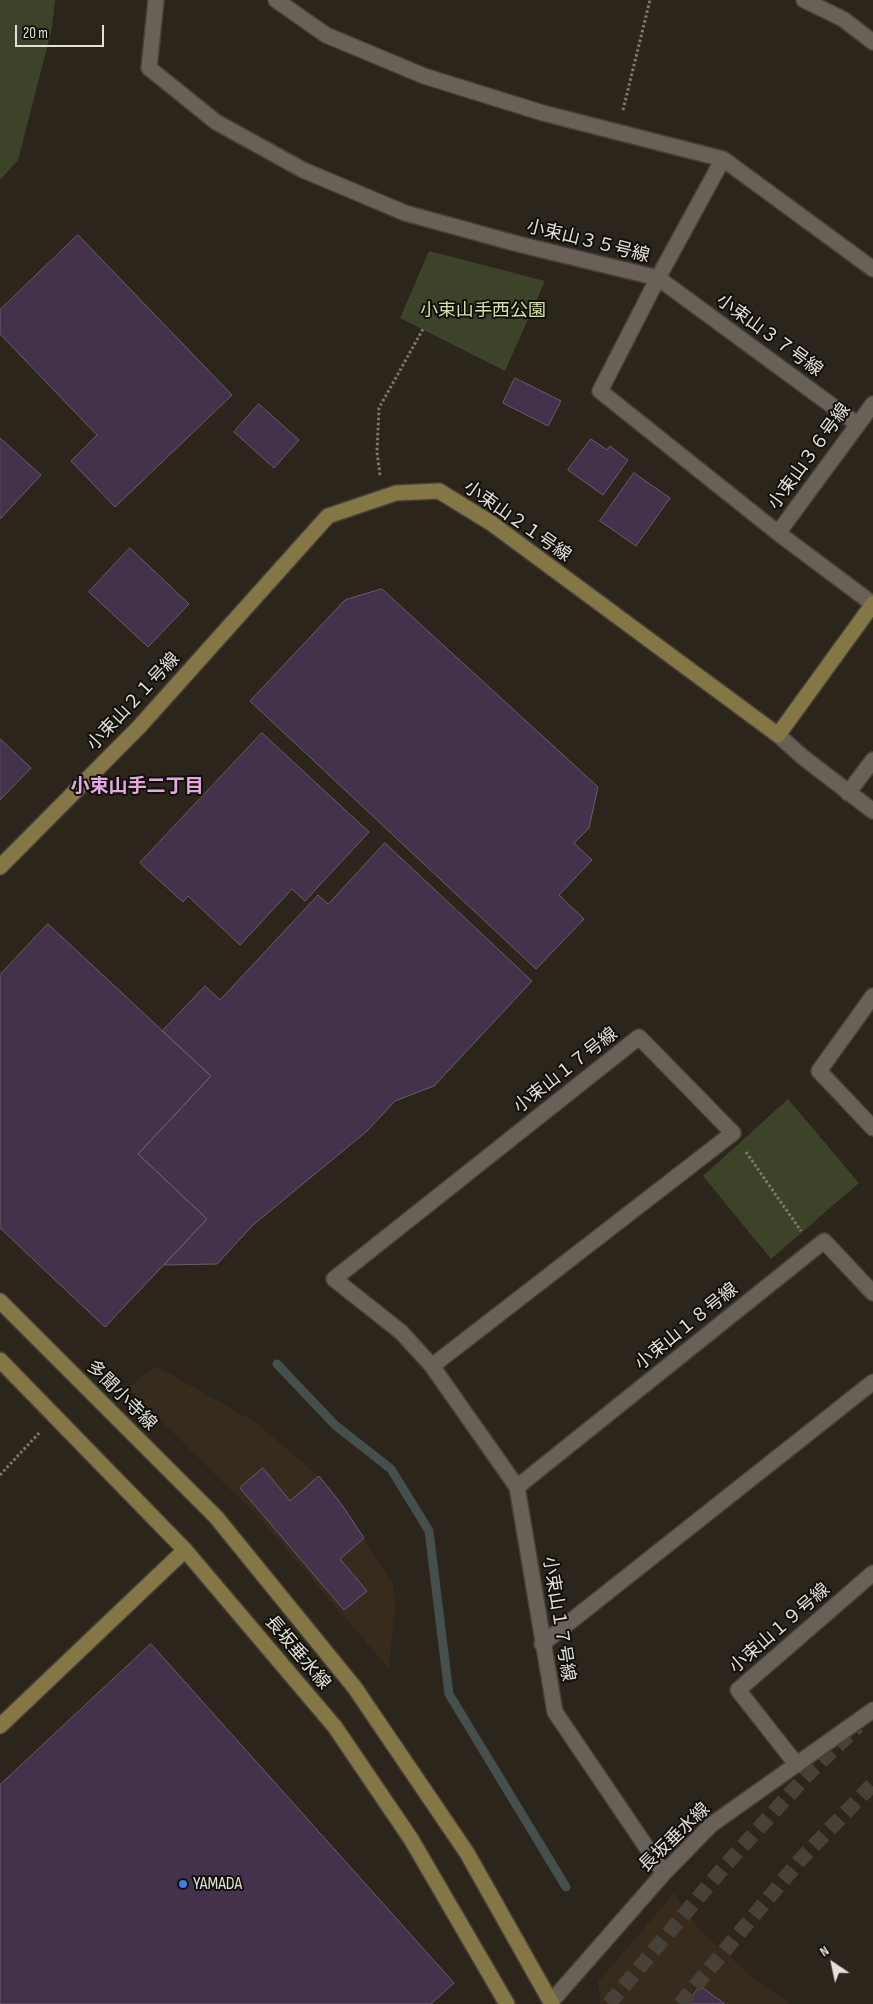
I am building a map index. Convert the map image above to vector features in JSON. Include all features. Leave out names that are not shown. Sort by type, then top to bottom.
[{"type":"street","name":"小束山３５号線","points":[[156,0],[149,68],[225,127],[303,170],[405,213],[518,244],[658,278],[600,391],[778,533],[873,604]]},
{"type":"street","points":[[276,0],[326,35],[424,76],[542,113],[723,159],[873,269]]},
{"type":"street","points":[[804,0],[843,19],[873,42]]},
{"type":"street","points":[[658,278],[723,159]]},
{"type":"street","name":"小束山３７号線","points":[[658,278],[857,424]]},
{"type":"street","name":"小束山３６号線","points":[[778,533],[873,404]]},
{"type":"street","name":"小束山２１号線","points":[[0,867],[139,727],[328,516],[396,493],[440,491],[491,523],[778,735]]},
{"type":"street","points":[[873,604],[778,735],[873,811]]},
{"type":"street","points":[[848,792],[873,760]]},
{"type":"street","points":[[873,996],[819,1071],[873,1128]]},
{"type":"street","name":"小束山１７号線","points":[[664,1873],[555,1712],[517,1487],[432,1366],[401,1332],[334,1279],[639,1038],[733,1133]]},
{"type":"street","points":[[432,1366],[733,1133]]},
{"type":"street","points":[[813,1249],[824,1241],[873,1293]]},
{"type":"street","name":"小束山１８号線","points":[[517,1487],[813,1249]]},
{"type":"street","name":"多聞小寺線","points":[[0,1301],[216,1517]]},
{"type":"street","points":[[0,1360],[185,1550],[0,1726]]},
{"type":"street","points":[[542,1644],[873,1382]]},
{"type":"street","name":"長坂垂水線","points":[[216,1517],[355,1688],[467,1853],[552,2003],[664,1873],[711,1825],[873,1710]]},
{"type":"street","name":"長坂垂水線","points":[[185,1550],[335,1728],[412,1839],[507,2004]]},
{"type":"street","name":"小束山１９号線","points":[[797,1765],[738,1690],[873,1573]]},
{"type":"path","points":[[617,132],[650,0]]},
{"type":"path","points":[[377,452],[379,408],[423,329]]},
{"type":"path","points":[[733,1133],[813,1249]]},
{"type":"path","points":[[0,1475],[55,1415]]},
{"type":"shaded area","points":[[156,1366],[255,1422],[319,1476],[342,1505],[393,1584],[395,1609],[389,1669],[264,1523],[128,1388]]},
{"type":"shaded area","points":[[674,1893],[700,1930],[752,1977],[791,2004],[600,2004],[598,1982]]},
{"type":"green space","points":[[0,0],[55,0],[52,28],[18,160],[0,180]]},
{"type":"green space","name":"小束山手西公園","points":[[429,251],[545,281],[505,371],[400,318]]},
{"type":"green space","points":[[788,1099],[859,1183],[771,1259],[703,1176]]},
{"type":"building","points":[[78,235],[232,395],[115,507],[71,461],[97,435],[0,334],[0,310]]},
{"type":"building","points":[[515,378],[561,401],[548,426],[503,403]]},
{"type":"building","points":[[259,404],[299,440],[274,468],[234,432]]},
{"type":"building","points":[[0,438],[41,475],[0,519]]},
{"type":"building","points":[[591,439],[607,450],[610,446],[628,460],[603,495],[568,470]]},
{"type":"building","points":[[634,473],[670,498],[636,546],[600,521]]},
{"type":"building","points":[[130,548],[189,604],[148,647],[89,592]]},
{"type":"building","points":[[382,589],[598,787],[589,828],[574,843],[592,860],[559,895],[584,919],[536,969],[250,701],[345,600]]},
{"type":"building","points":[[262,733],[369,832],[305,901],[292,889],[240,945],[188,896],[183,902],[140,863]]},
{"type":"building","points":[[0,739],[31,768],[0,800]]},
{"type":"building","points":[[385,843],[532,981],[434,1086],[395,1101],[367,1131],[253,1225],[217,1264],[164,1265],[207,1219],[138,1154],[211,1076],[162,1031],[205,986],[220,1000],[318,895],[328,904]]},
{"type":"building","points":[[48,924],[211,1076],[138,1154],[207,1219],[105,1327],[0,1228],[0,975]]},
{"type":"building","points":[[263,1468],[290,1501],[319,1476],[342,1505],[364,1538],[340,1559],[367,1591],[344,1610],[240,1488]]},
{"type":"building","name":"YAMADA","points":[[151,1644],[454,1983],[431,2004],[0,2004],[0,1785]]},
{"type":"building","points":[[700,1986],[725,2004],[687,2004]]},
{"type":"waterway","points":[[277,1364],[335,1425],[391,1469],[429,1531],[449,1694],[566,1887]]},
{"type":"tunnel","points":[[609,2004],[723,1868],[807,1775],[858,1726]]},
{"type":"tunnel","points":[[680,2004],[801,1859],[873,1784]]},
{"type":"place","name":"YAMADA","points":[[183,1884]]},
{"type":"district","name":"小束山手二丁目","points":[[137,787]]}]
